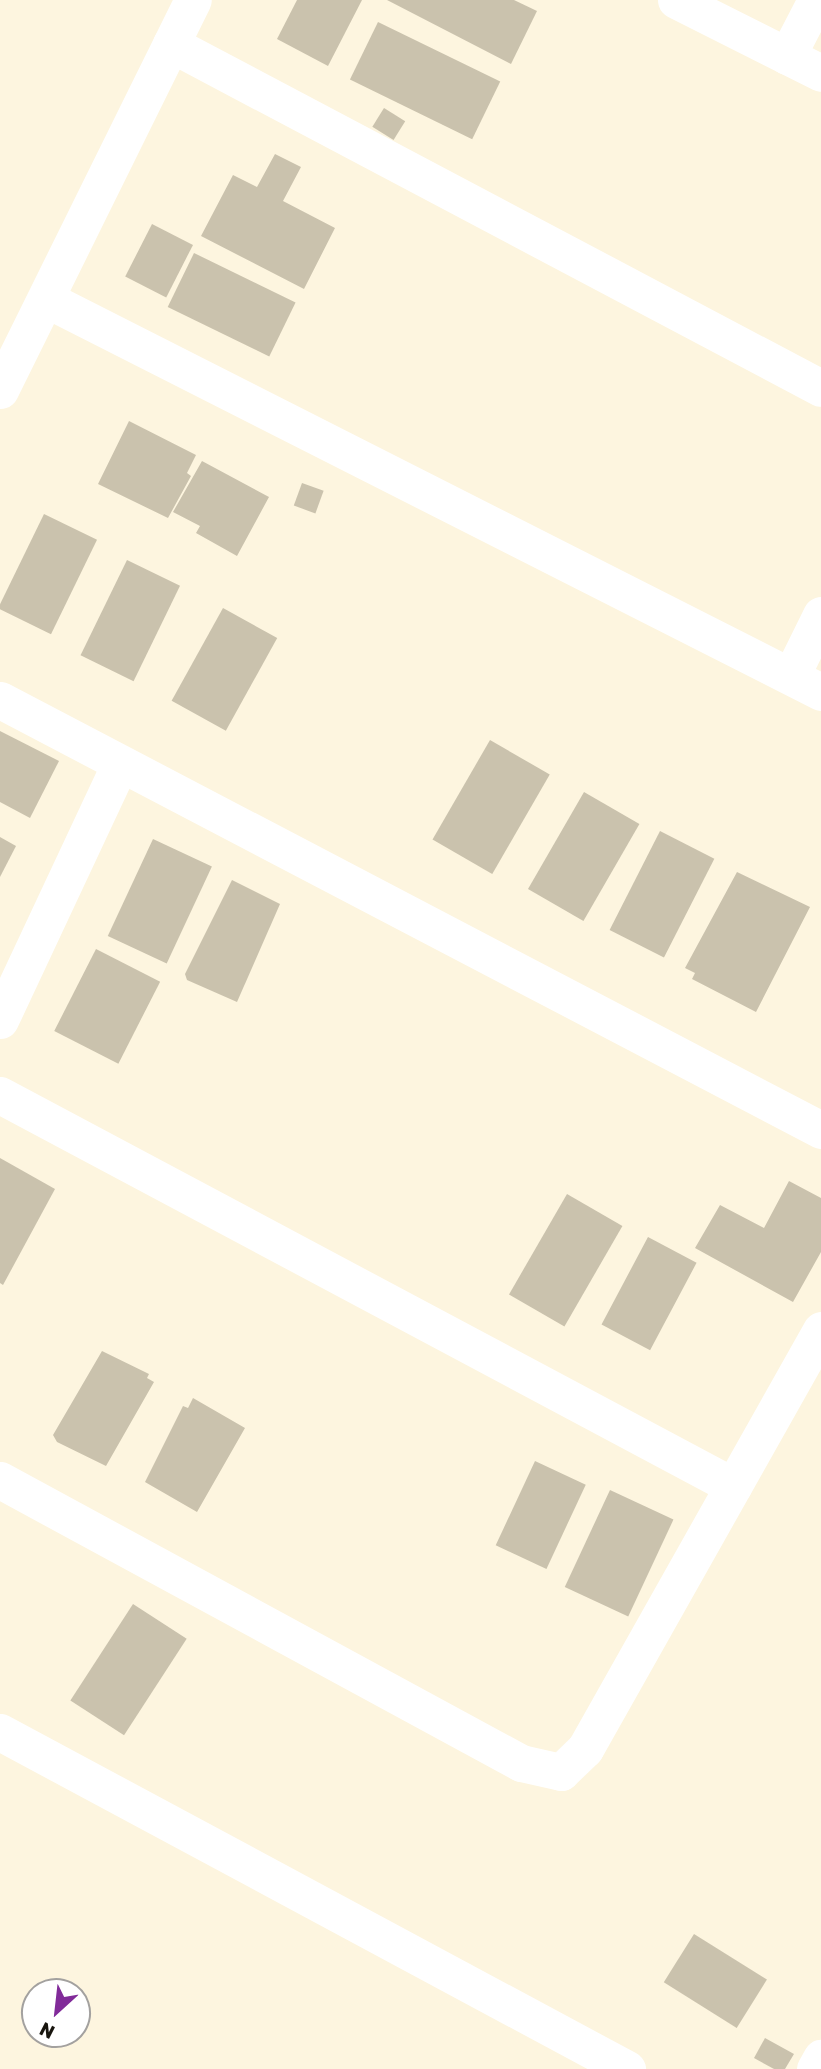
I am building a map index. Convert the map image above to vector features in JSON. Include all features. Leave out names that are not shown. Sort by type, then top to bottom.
[{"type":"street","points":[[0,390],[193,0]]},
{"type":"street","points":[[676,0],[821,73]]},
{"type":"street","points":[[787,56],[816,0]]},
{"type":"street","points":[[171,44],[821,388]]},
{"type":"street","points":[[46,299],[806,684],[821,615]]},
{"type":"street","points":[[0,700],[119,765],[821,1130]]},
{"type":"street","points":[[0,1020],[119,765]]},
{"type":"street","points":[[0,1096],[733,1486]]},
{"type":"street","points":[[0,1480],[521,1763],[561,1772],[585,1749],[821,1330]]},
{"type":"street","points":[[0,1732],[627,2069]]},
{"type":"street","points":[[815,2069],[821,2058]]},
{"type":"building","points":[[297,0],[362,0],[328,66],[277,39]]},
{"type":"building","points":[[387,0],[514,0],[537,11],[511,64]]},
{"type":"building","points":[[378,22],[500,82],[472,139],[350,80]]},
{"type":"building","points":[[384,108],[405,121],[394,140],[372,127]]},
{"type":"building","points":[[275,154],[301,167],[283,201],[335,228],[304,289],[201,236],[233,175],[257,187]]},
{"type":"building","points":[[152,224],[193,245],[166,297],[125,277]]},
{"type":"building","points":[[194,253],[296,303],[269,356],[168,307]]},
{"type":"building","points":[[129,421],[196,455],[187,473],[191,476],[168,518],[98,484]]},
{"type":"building","points":[[202,461],[269,497],[237,556],[196,533],[200,526],[173,512]]},
{"type":"building","points":[[302,483],[324,491],[315,513],[294,506]]},
{"type":"building","points":[[44,514],[97,540],[51,634],[0,609],[0,604]]},
{"type":"building","points":[[127,560],[180,586],[134,681],[81,655]]},
{"type":"building","points":[[223,608],[277,638],[226,731],[172,701]]},
{"type":"building","points":[[0,731],[59,761],[30,818],[0,802]]},
{"type":"building","points":[[490,740],[550,774],[492,874],[432,840]]},
{"type":"building","points":[[584,792],[639,824],[583,921],[528,889]]},
{"type":"building","points":[[660,831],[714,859],[664,958],[610,930]]},
{"type":"building","points":[[0,837],[16,846],[0,877]]},
{"type":"building","points":[[153,839],[212,866],[167,963],[108,936]]},
{"type":"building","points":[[737,872],[810,907],[756,1012],[692,979],[695,973],[685,968]]},
{"type":"building","points":[[232,880],[280,904],[237,1002],[187,980],[185,974]]},
{"type":"building","points":[[96,949],[160,982],[118,1064],[54,1031]]},
{"type":"building","points":[[0,1158],[55,1189],[3,1285],[0,1283]]},
{"type":"building","points":[[789,1181],[821,1198],[821,1252],[793,1302],[695,1248],[720,1205],[764,1228]]},
{"type":"building","points":[[567,1194],[622,1226],[564,1326],[509,1294]]},
{"type":"building","points":[[648,1237],[697,1263],[650,1350],[602,1324]]},
{"type":"building","points":[[102,1351],[149,1374],[147,1378],[154,1382],[106,1466],[57,1442],[53,1435]]},
{"type":"building","points":[[193,1398],[245,1428],[197,1512],[145,1482],[183,1406],[188,1408]]},
{"type":"building","points":[[535,1461],[586,1485],[546,1569],[496,1545]]},
{"type":"building","points":[[610,1490],[673,1520],[628,1617],[565,1587]]},
{"type":"building","points":[[133,1604],[187,1639],[124,1735],[70,1700]]},
{"type":"building","points":[[694,1934],[767,1980],[737,2028],[664,1982]]},
{"type":"building","points":[[765,2038],[794,2054],[785,2069],[774,2069],[754,2058]]}]
